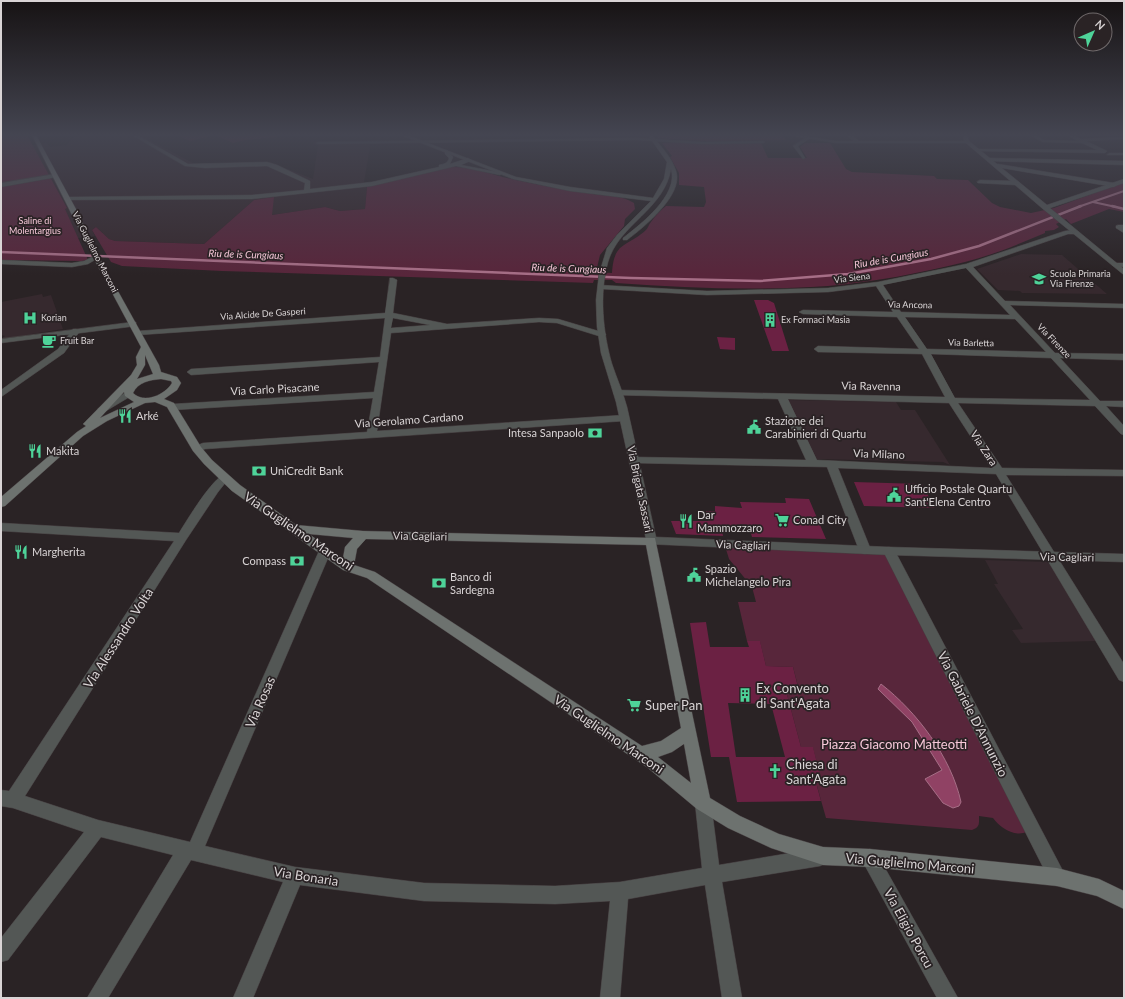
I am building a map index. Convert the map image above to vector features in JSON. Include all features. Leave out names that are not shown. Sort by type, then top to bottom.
[{"type":"main road","name":"Via Guglielmo Marconi","points":[[58,182],[85,234],[93,259],[101,267],[155,365],[157,373],[161,376],[174,379],[177,383],[170,392],[172,406],[197,449],[208,462],[236,488],[296,529],[347,567],[371,576],[641,754],[703,803],[734,822],[777,842],[823,856],[870,858],[1057,877],[1099,888],[1124,900]]},
{"type":"main road","name":"Via Guglielmo Marconi","points":[[140,381],[146,373],[148,366],[145,348]]},
{"type":"main road","points":[[1,503],[80,434],[135,376],[141,365],[140,357],[145,348]]},
{"type":"main road","points":[[161,376],[140,381],[129,389],[128,394],[130,398],[136,400],[156,399],[170,392]]},
{"type":"main road","points":[[156,399],[172,406]]},
{"type":"main road","points":[[80,434],[104,419],[145,400]]},
{"type":"main road","name":"Via Cagliari","points":[[296,529],[363,535],[651,541]]},
{"type":"main road","points":[[347,567],[351,547],[363,535]]},
{"type":"main road","name":"Via Brigata Sassari","points":[[651,541],[703,803]]},
{"type":"main road","points":[[641,754],[674,744],[688,730]]},
{"type":"street","points":[[1,185],[21,182]]},
{"type":"street","points":[[307,182],[307,191]]},
{"type":"street","points":[[69,203],[97,199],[252,197],[372,184],[381,182]]},
{"type":"street","points":[[532,182],[549,186],[655,200],[659,200],[670,186],[674,185]]},
{"type":"street","name":"Via Brigata Sassari","points":[[651,541],[618,393],[607,363],[602,334],[600,296],[605,261],[616,241],[655,200],[667,182]]},
{"type":"street","name":"Via Brigata Sassari","points":[[611,250],[648,220],[670,194],[674,185],[673,182]]},
{"type":"street","points":[[980,182],[1016,183],[1124,273]]},
{"type":"street","points":[[1093,182],[1114,185]]},
{"type":"street","points":[[1047,209],[1122,182]]},
{"type":"street","points":[[634,197],[661,191]]},
{"type":"street","points":[[634,197],[641,207],[635,215],[638,218]]},
{"type":"street","points":[[69,203],[97,199]]},
{"type":"street","points":[[69,203],[97,199]]},
{"type":"street","points":[[648,220],[645,216],[658,202],[655,200]]},
{"type":"street","points":[[1124,227],[1118,227],[1124,231]]},
{"type":"street","name":"Via Siena","points":[[602,280],[707,293],[828,290],[878,284],[968,266],[1067,232],[1074,232]]},
{"type":"street","points":[[78,265],[93,259]]},
{"type":"street","points":[[1,262],[101,267]]},
{"type":"street","points":[[1115,265],[1124,265]]},
{"type":"street","name":"Via Firenze","points":[[968,266],[1002,304],[1017,317],[1124,432]]},
{"type":"street","points":[[372,434],[384,359],[393,280]]},
{"type":"street","name":"Via Zara","points":[[878,284],[925,352],[951,399],[998,471],[1124,676]]},
{"type":"street","points":[[1002,304],[1124,306]]},
{"type":"street","name":"Via Ancona","points":[[803,312],[1017,317]]},
{"type":"street","name":"Via Alcide De Gasperi","points":[[138,333],[389,315],[445,326]]},
{"type":"street","points":[[387,331],[539,320],[558,321],[602,334]]},
{"type":"street","points":[[1,341],[133,324]]},
{"type":"street","points":[[1,394],[61,351],[76,331]]},
{"type":"street","name":"Via Barletta","points":[[818,348],[1124,357]]},
{"type":"street","points":[[191,372],[384,359]]},
{"type":"street","name":"Via Ravenna","points":[[618,393],[951,399],[1124,404]]},
{"type":"street","points":[[103,409],[128,394]]},
{"type":"street","name":"Via Carlo Pisacane","points":[[172,406],[378,395]]},
{"type":"street","points":[[782,397],[813,464]]},
{"type":"street","name":"Via Gerolamo Cardano","points":[[197,449],[203,446],[624,418]]},
{"type":"street","name":"Via Milano","points":[[634,460],[831,464],[998,471],[1124,473]]},
{"type":"street","points":[[831,464],[865,550]]},
{"type":"street","name":"Via Alessandro Volta","points":[[7,799],[214,489],[225,477]]},
{"type":"street","points":[[1,527],[182,537]]},
{"type":"street","name":"Via Cagliari","points":[[651,541],[889,551],[1124,558]]},
{"type":"street","name":"Via Rosas","points":[[97,998],[190,851],[325,551]]},
{"type":"street","name":"Via Gabriele D'Annunzio","points":[[889,551],[1057,877]]},
{"type":"street","name":"Via Bonaria","points":[[7,799],[98,828],[295,876],[424,892],[555,895],[620,891],[823,856]]},
{"type":"street","points":[[703,803],[712,876],[732,998]]},
{"type":"street","points":[[1,953],[98,828]]},
{"type":"street","name":"Via Eligio Porcu","points":[[870,858],[948,998]]},
{"type":"street","points":[[243,998],[295,876]]},
{"type":"street","points":[[610,998],[620,891]]},
{"type":"shaded area","points":[[30,182],[364,182],[367,186],[365,209],[340,211],[325,207],[272,215],[254,200],[204,244],[115,241],[109,239],[96,227],[92,230],[95,236],[47,239]]},
{"type":"shaded area","name":"Scuola Primaria Via Firenze","points":[[1021,254],[1062,255],[1107,294],[1022,293],[1020,291],[998,290],[977,269]]},
{"type":"shaded area","name":"Korian","points":[[42,294],[43,297],[51,295],[63,329],[1,339],[5,336],[1,335],[1,302]]},
{"type":"shaded area","points":[[788,400],[896,402],[901,410],[915,410],[950,465],[943,462],[815,459]]},
{"type":"shaded area","points":[[985,560],[1049,562],[1096,641],[1021,643],[1012,630],[1023,629],[994,584],[998,584]]},
{"type":"shaded area","points":[[881,684],[907,708],[931,737],[941,752],[956,785],[961,802],[959,806],[953,808],[943,803],[925,779],[942,770],[912,722],[878,689]]},
{"type":"green space","name":"Saline di Molentargius","points":[[1,182],[53,182],[67,208],[65,209],[88,260],[1,260]]},
{"type":"green space","points":[[389,182],[524,182],[593,194],[619,197],[634,203],[635,209],[625,219],[624,226],[600,255],[596,272],[612,273],[615,255],[618,250],[646,230],[654,218],[666,206],[704,207],[706,202],[704,187],[679,185],[679,182],[970,182],[992,203],[1000,207],[1031,213],[1054,208],[1124,182],[1124,212],[1109,209],[1071,224],[1066,219],[1056,224],[1059,227],[1054,230],[1045,231],[1045,233],[1006,249],[932,270],[880,280],[802,288],[722,288],[616,283],[612,280],[594,280],[593,283],[222,271],[122,266],[111,262],[92,230],[96,227],[109,239],[115,241],[204,244],[254,200],[274,197],[272,215],[325,207],[340,211],[365,209],[367,187]]},
{"type":"green space","name":"Piazza Giacomo Matteotti","points":[[725,546],[886,553],[1027,832],[1017,833],[1008,831],[999,825],[993,818],[979,816],[978,825],[972,830],[826,818],[815,779],[821,779],[813,748],[801,747],[785,687],[798,686],[793,667],[766,666],[760,642],[747,641],[738,602],[756,602],[752,587],[729,559]]},
{"type":"building","name":"Ex Formaci Masia","points":[[754,300],[768,300],[774,303],[789,351],[772,351]]},
{"type":"building","points":[[717,337],[735,338],[735,350],[720,349]]},
{"type":"building","name":"Ufficio Postale Quartu Sant'Elena Centro","points":[[854,482],[922,484],[935,508],[864,506]]},
{"type":"building","name":"Conad City","points":[[785,498],[809,499],[826,539],[752,537],[750,530],[722,530],[723,536],[676,534],[671,521],[708,521],[706,511],[715,511],[715,506],[742,508],[740,502],[786,503]]},
{"type":"building","points":[[706,622],[710,647],[749,647],[747,641],[760,641],[766,666],[793,667],[798,687],[785,687],[801,747],[813,747],[821,779],[815,779],[821,801],[737,802],[729,757],[711,757],[690,623]],"holes":[[[728,703],[771,704],[785,757],[736,757]]]},
{"type":"waterway","name":"Riu de is Cungiaus","points":[[1078,207],[1124,191]]},
{"type":"waterway","points":[[1093,202],[1116,207]]},
{"type":"waterway","name":"Riu de is Cungiaus","points":[[1,252],[631,278],[760,281],[848,274],[931,259],[979,246],[1081,206]]},
{"type":"waterway","points":[[1112,206],[1116,207]]},
{"type":"waterway","points":[[1116,207],[1124,209]]},
{"type":"place","name":"Scuola Primaria Via Firenze","points":[[1039,279]]},
{"type":"place","name":"Korian","points":[[30,318]]},
{"type":"place","name":"Ex Formaci Masia","points":[[770,320]]},
{"type":"place","name":"Fruit Bar","points":[[49,341]]},
{"type":"place","name":"Arké","points":[[125,416]]},
{"type":"place","name":"Stazione dei Carabinieri di Quartu","points":[[754,427]]},
{"type":"place","name":"Intesa Sanpaolo","points":[[595,433]]},
{"type":"place","name":"Makita","points":[[35,451]]},
{"type":"place","name":"UniCredit Bank","points":[[259,471]]},
{"type":"place","name":"Ufficio Postale Quartu Sant'Elena Centro","points":[[894,495]]},
{"type":"place","name":"Conad City","points":[[782,520]]},
{"type":"place","name":"Dar Mammozzaro","points":[[686,521]]},
{"type":"place","name":"Margherita","points":[[21,552]]},
{"type":"place","name":"Compass","points":[[297,561]]},
{"type":"place","name":"Spazio Michelangelo Pira","points":[[694,575]]},
{"type":"place","name":"Banco di Sardegna","points":[[439,583]]},
{"type":"place","name":"Ex Convento di Sant'Agata","points":[[745,695]]},
{"type":"place","name":"Super Pan","points":[[634,705]]},
{"type":"place","name":"Chiesa di Sant'Agata","points":[[775,771]]}]
